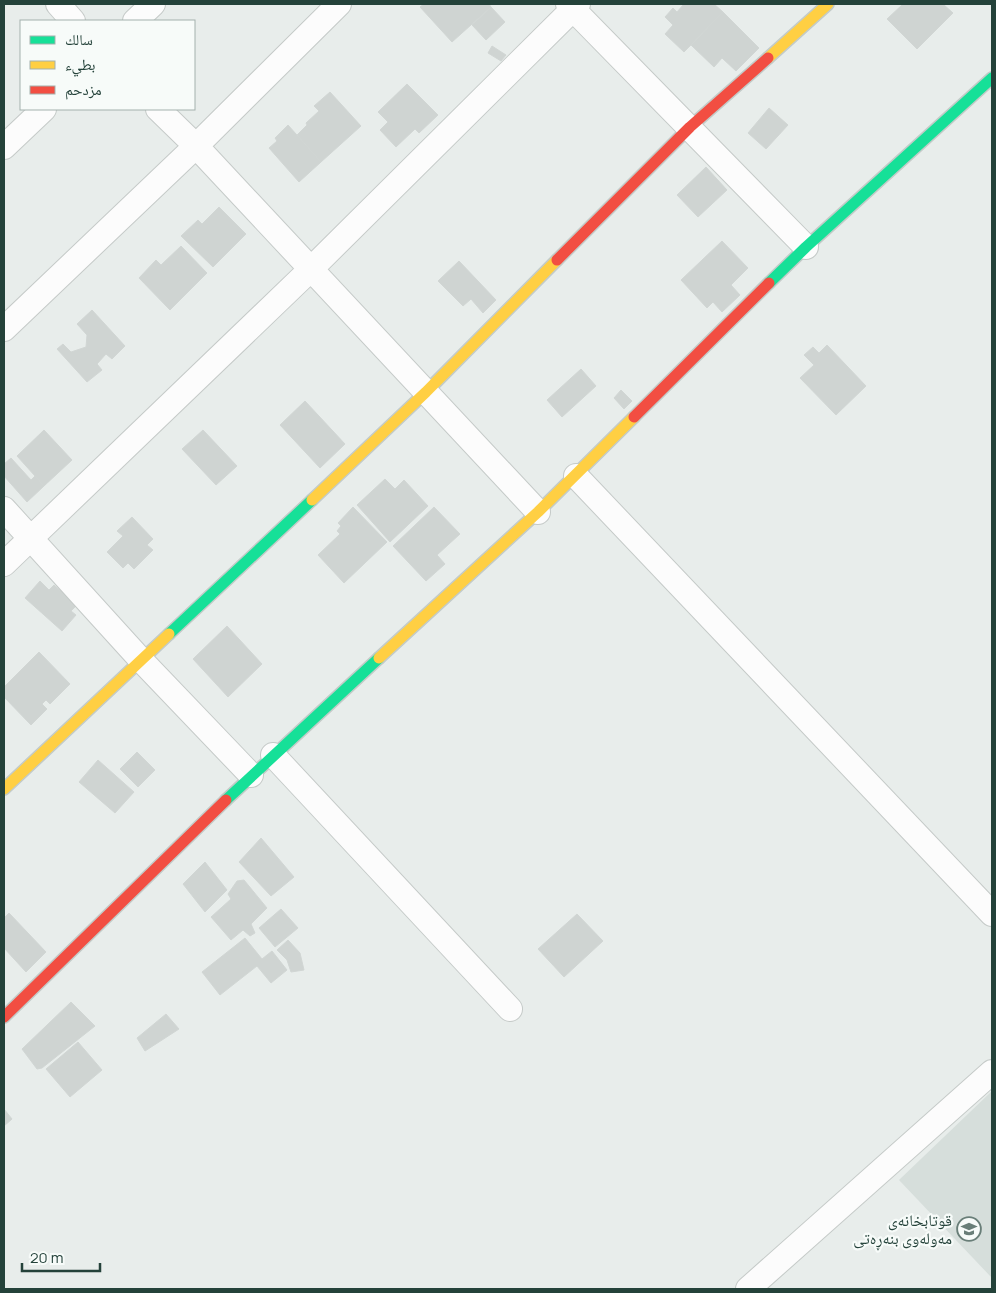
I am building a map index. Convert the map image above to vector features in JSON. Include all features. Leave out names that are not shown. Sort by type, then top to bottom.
[{"type":"street","points":[[58,4],[72,20]]},
{"type":"street","points":[[136,20],[153,4]]},
{"type":"street","points":[[4,329],[196,146],[339,4]]},
{"type":"street","points":[[4,789],[426,392],[690,127],[828,4]]},
{"type":"street","points":[[4,564],[311,269],[573,5],[806,248]]},
{"type":"street","points":[[4,1017],[273,755],[576,476],[806,248],[992,78]]},
{"type":"street","points":[[4,147],[43,110]]},
{"type":"street","points":[[159,110],[196,146],[538,512]]},
{"type":"street","points":[[576,476],[992,914]]},
{"type":"street","points":[[4,509],[141,660],[251,776]]},
{"type":"street","points":[[273,755],[510,1009]]},
{"type":"street","points":[[748,1289],[992,1072]]},
{"type":"shaded area","name":"قوتابخانەی مەولەوی بنەڕەتی","points":[[992,1091],[992,1278],[899,1180]]},
{"type":"building","points":[[424,4],[489,4],[491,7],[452,42],[420,7]]},
{"type":"building","points":[[684,4],[714,4],[723,12],[684,52],[665,34],[673,25],[665,17],[673,8],[677,12]]},
{"type":"building","points":[[903,4],[943,4],[953,13],[917,49],[887,19]]},
{"type":"building","points":[[491,7],[505,22],[486,40],[472,25]]},
{"type":"building","points":[[723,12],[759,48],[736,71],[722,58],[714,67],[691,45]]},
{"type":"building","points":[[492,46],[506,55],[501,61],[488,53]]},
{"type":"building","points":[[407,84],[438,115],[419,133],[415,129],[396,147],[380,130],[388,122],[378,112]]},
{"type":"building","points":[[330,92],[361,126],[321,162],[297,135],[319,111],[314,106]]},
{"type":"building","points":[[769,108],[788,125],[766,149],[748,133]]},
{"type":"building","points":[[288,125],[321,162],[299,182],[269,148],[277,141],[275,138]]},
{"type":"building","points":[[706,167],[727,190],[698,217],[677,195]]},
{"type":"building","points":[[219,207],[246,234],[213,267],[181,236],[198,220],[202,224]]},
{"type":"building","points":[[722,241],[748,268],[731,285],[740,295],[722,312],[713,302],[707,308],[681,280]]},
{"type":"building","points":[[181,246],[207,273],[170,310],[139,278],[156,260],[161,265]]},
{"type":"building","points":[[459,261],[496,300],[483,313],[471,299],[463,306],[438,281]]},
{"type":"building","points":[[92,310],[125,346],[112,359],[106,354],[97,364],[102,370],[87,382],[57,349],[63,344],[71,352],[86,347],[87,335],[77,324]]},
{"type":"building","points":[[827,345],[866,386],[836,415],[800,378],[814,365],[804,355],[813,347],[819,353]]},
{"type":"building","points":[[581,369],[596,386],[562,417],[547,400]]},
{"type":"building","points":[[621,390],[632,401],[624,409],[614,398]]},
{"type":"building","points":[[305,401],[345,444],[320,468],[280,425]]},
{"type":"building","points":[[44,430],[72,460],[44,486],[17,456]]},
{"type":"building","points":[[203,430],[237,466],[216,485],[182,449]]},
{"type":"building","points":[[11,458],[31,480],[35,476],[44,486],[27,502],[4,476],[4,464]]},
{"type":"building","points":[[385,479],[395,489],[404,480],[428,506],[390,542],[357,505]]},
{"type":"building","points":[[353,507],[387,542],[344,583],[318,555],[340,534],[337,531],[341,526],[338,523]]},
{"type":"building","points":[[434,507],[460,534],[437,555],[445,564],[426,581],[393,546]]},
{"type":"building","points":[[132,517],[153,539],[147,545],[153,550],[134,569],[128,563],[123,568],[107,552],[123,536],[117,531]]},
{"type":"building","points":[[40,581],[49,590],[54,585],[77,605],[71,611],[76,615],[62,631],[25,598]]},
{"type":"building","points":[[227,626],[262,664],[228,697],[193,659]]},
{"type":"building","points":[[39,652],[70,684],[50,704],[46,700],[42,704],[47,709],[31,725],[4,697],[4,687]]},
{"type":"building","points":[[137,752],[155,770],[138,787],[120,769]]},
{"type":"building","points":[[98,760],[134,792],[115,813],[79,782]]},
{"type":"building","points":[[261,838],[294,877],[271,896],[239,862]]},
{"type":"building","points":[[205,862],[227,890],[205,912],[183,884]]},
{"type":"building","points":[[244,880],[267,908],[251,924],[255,933],[250,936],[243,930],[231,940],[211,917],[231,899],[228,894],[237,881]]},
{"type":"building","points":[[281,909],[298,928],[275,947],[259,928]]},
{"type":"building","points":[[9,913],[46,952],[26,972],[4,948],[4,918]]},
{"type":"building","points":[[577,914],[603,941],[564,977],[538,949]]},
{"type":"building","points":[[245,938],[262,959],[272,951],[287,970],[271,983],[257,966],[220,995],[202,972]]},
{"type":"building","points":[[288,940],[300,953],[304,970],[291,972],[287,960],[277,950]]},
{"type":"building","points":[[71,1002],[95,1026],[42,1068],[37,1069],[22,1049]]},
{"type":"building","points":[[166,1014],[179,1029],[145,1051],[137,1038]]},
{"type":"building","points":[[78,1042],[102,1070],[70,1097],[46,1069]]},
{"type":"building","points":[[4,1109],[12,1119],[4,1126]]},
{"type":"traffic: fast","points":[[769,283],[992,78]]},
{"type":"traffic: fast","points":[[169,634],[312,500]]},
{"type":"traffic: fast","points":[[226,800],[379,658]]},
{"type":"traffic: slow","points":[[768,58],[828,4]]},
{"type":"traffic: slow","points":[[312,500],[426,392],[557,260]]},
{"type":"traffic: slow","points":[[379,658],[538,512],[634,417]]},
{"type":"traffic: slow","points":[[4,789],[169,634]]},
{"type":"traffic: jam","points":[[557,260],[690,127],[768,58]]},
{"type":"traffic: jam","points":[[634,417],[769,283]]},
{"type":"traffic: jam","points":[[4,1017],[226,800]]},
{"type":"place","name":"قوتابخانەی مەولەوی بنەڕەتی","points":[[969,1229]]}]
